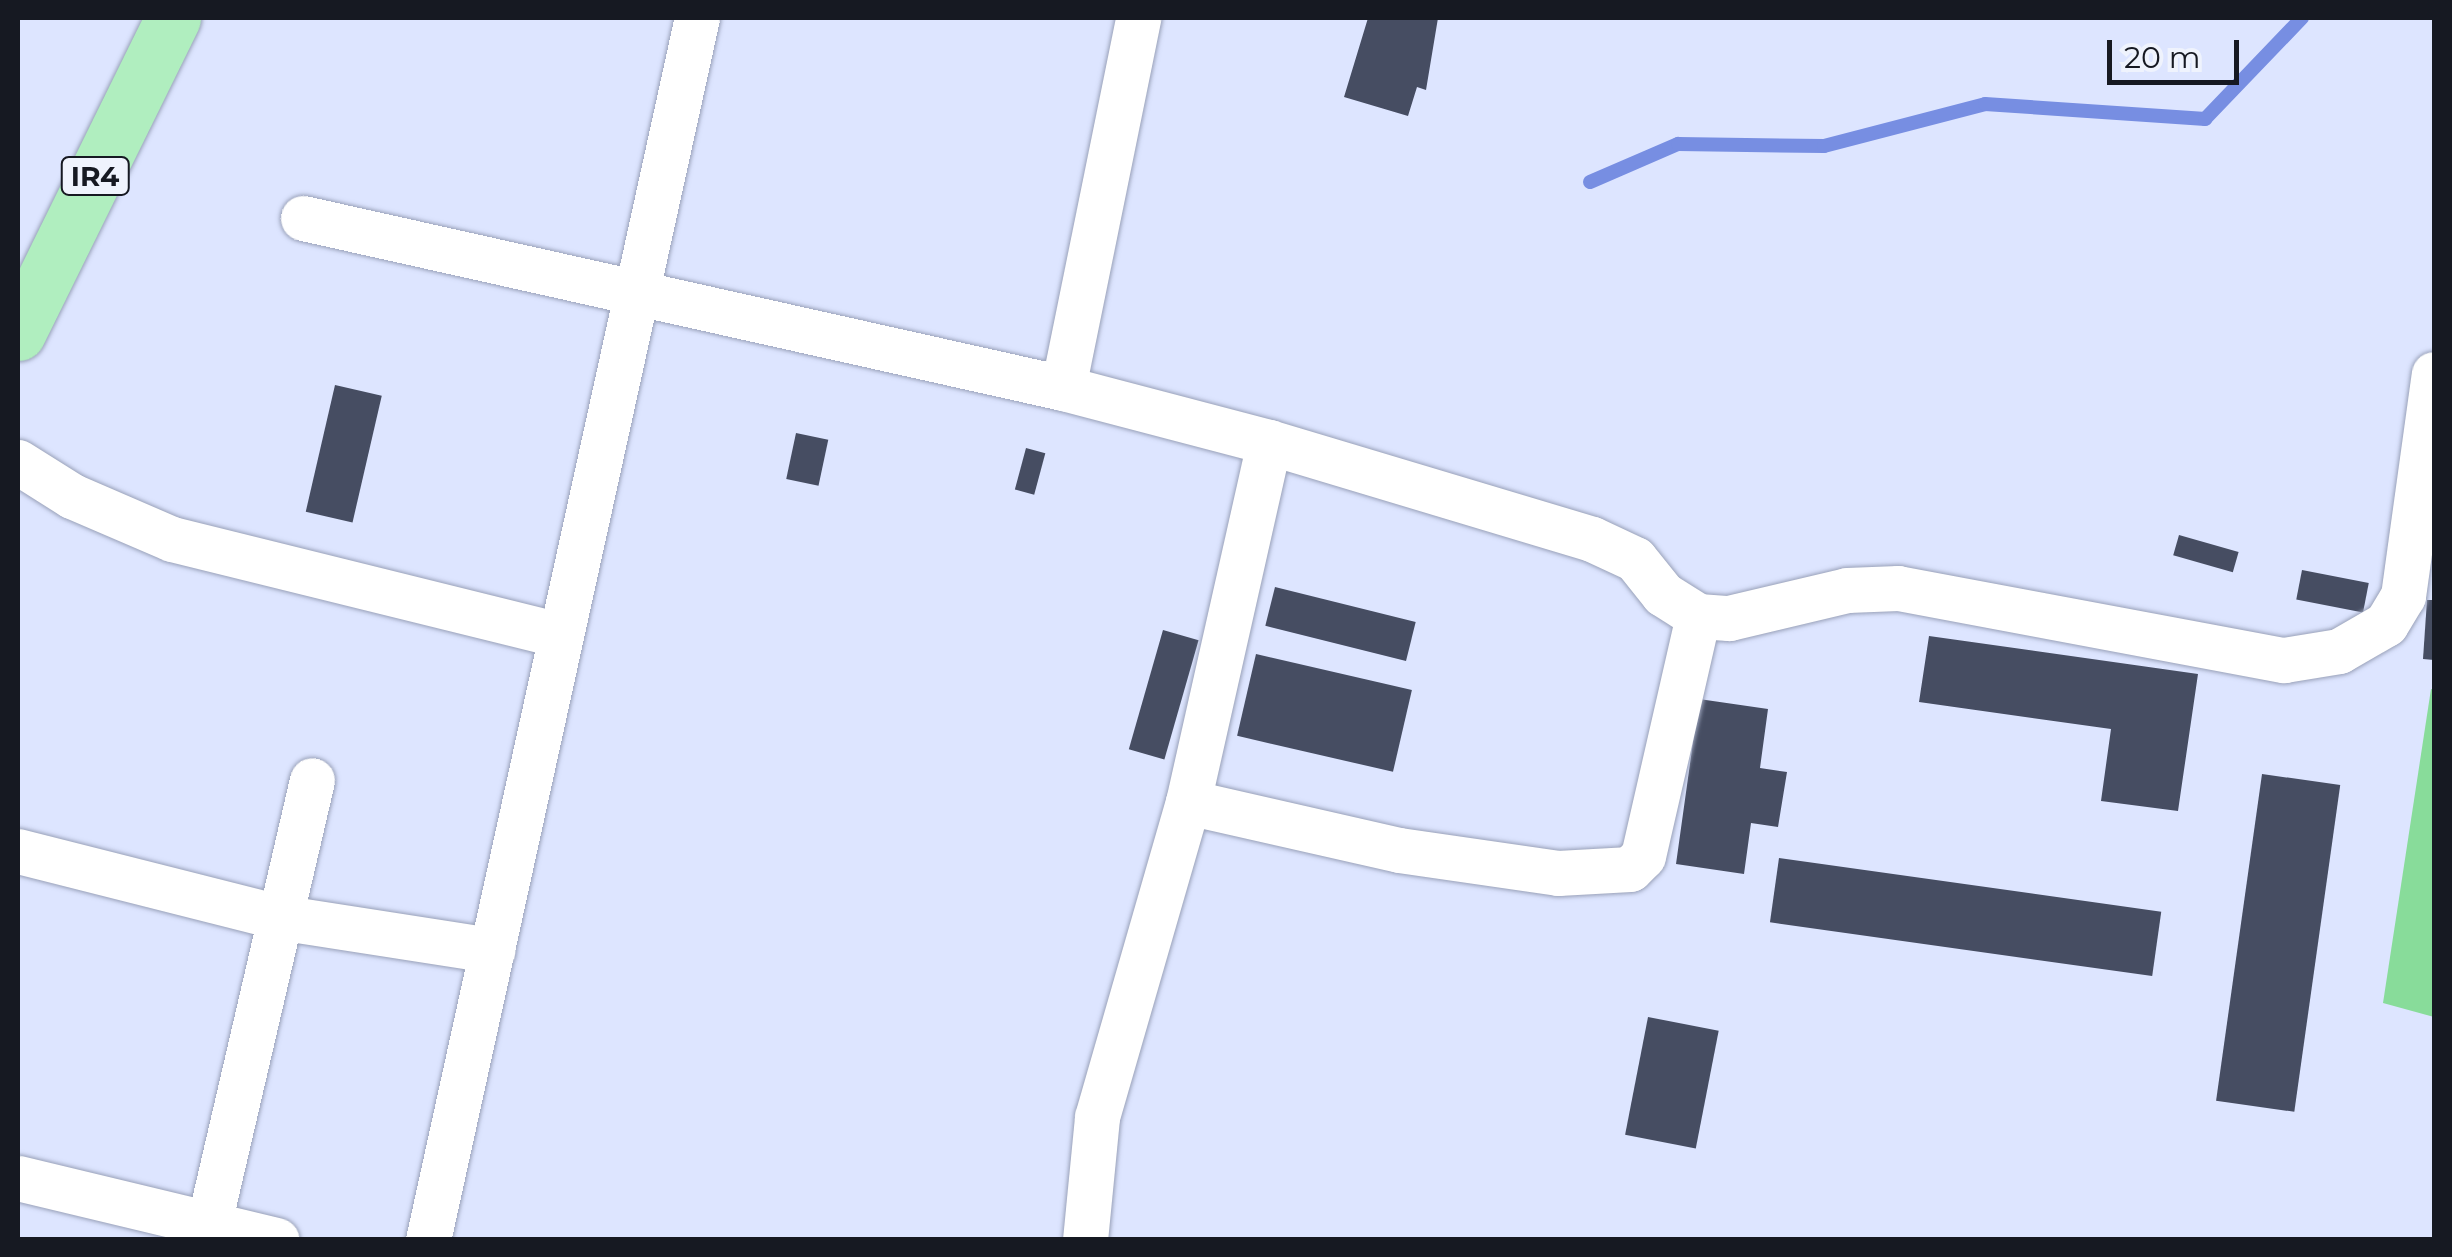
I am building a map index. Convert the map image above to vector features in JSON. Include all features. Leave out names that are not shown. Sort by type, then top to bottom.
[{"type":"main road","name":"IR4","points":[[18,329],[173,18]]},
{"type":"street","points":[[428,1240],[696,18]]},
{"type":"street","points":[[1063,388],[1138,18]]},
{"type":"street","points":[[304,218],[1063,388],[1269,442],[1592,539],[1635,560],[1664,594],[1698,616],[1729,618],[1848,590],[1898,588],[2284,660],[2339,651],[2386,624],[2403,596],[2434,374]]},
{"type":"street","points":[[1084,1240],[1098,1116],[1188,802],[1269,442]]},
{"type":"street","points":[[18,462],[72,496],[172,539],[560,635]]},
{"type":"street","points":[[1188,802],[1399,850],[1558,873],[1630,869],[1643,856],[1698,616]]},
{"type":"street","points":[[207,1230],[312,780]]},
{"type":"street","points":[[18,851],[278,917],[492,950]]},
{"type":"street","points":[[18,1178],[207,1230],[277,1240]]},
{"type":"green space","points":[[2431,689],[2434,690],[2434,1017],[2383,1003]]},
{"type":"building","points":[[1368,18],[1438,18],[1426,90],[1417,87],[1408,116],[1344,97]]},
{"type":"building","points":[[335,385],[382,396],[353,522],[306,512]]},
{"type":"building","points":[[796,433],[828,440],[819,486],[786,479]]},
{"type":"building","points":[[1026,448],[1045,453],[1034,495],[1015,490]]},
{"type":"building","points":[[2179,535],[2239,552],[2233,572],[2173,555]]},
{"type":"building","points":[[2302,570],[2369,583],[2363,612],[2296,599]]},
{"type":"building","points":[[1275,587],[1416,622],[1406,661],[1265,626]]},
{"type":"building","points":[[2427,600],[2434,600],[2434,660],[2423,659]]},
{"type":"building","points":[[1163,630],[1199,640],[1164,759],[1129,749]]},
{"type":"building","points":[[1929,636],[2198,674],[2178,811],[2101,801],[2111,729],[1919,702]]},
{"type":"building","points":[[1256,654],[1412,690],[1393,772],[1237,736]]},
{"type":"building","points":[[1699,699],[1768,709],[1760,768],[1787,772],[1778,827],[1751,823],[1744,874],[1676,864]]},
{"type":"building","points":[[2262,774],[2340,785],[2294,1112],[2216,1101]]},
{"type":"building","points":[[1779,858],[2161,912],[2152,976],[1770,922]]},
{"type":"building","points":[[1648,1017],[1719,1031],[1696,1149],[1625,1135]]},
{"type":"waterway","points":[[1590,182],[1678,144],[1824,146],[1985,104],[2205,119],[2302,18]]}]
